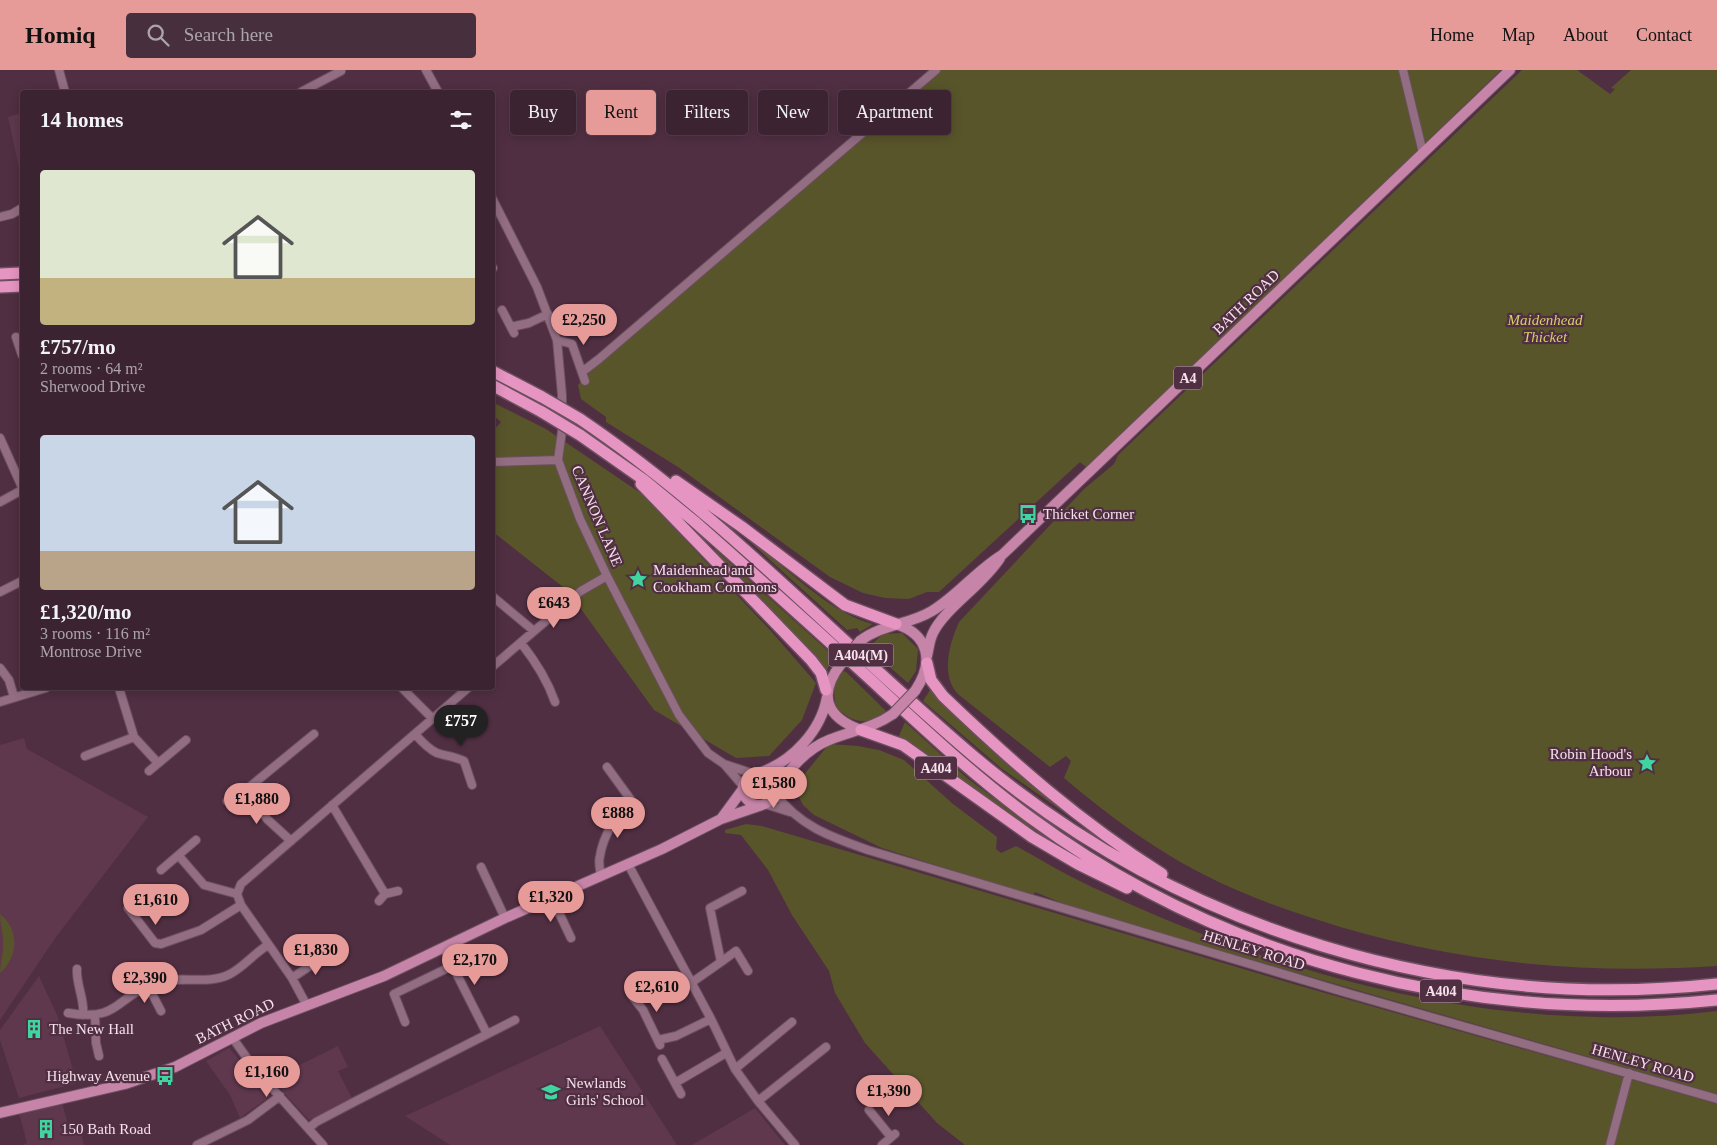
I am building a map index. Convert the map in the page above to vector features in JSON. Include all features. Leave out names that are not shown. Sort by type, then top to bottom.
[{"type":"highway","points":[[0,274],[20,273]]},
{"type":"highway","points":[[0,287],[20,286]]},
{"type":"highway","name":"A404(M)","points":[[495,373],[542,397],[580,420],[703,499],[844,605],[896,624]]},
{"type":"highway","name":"A404(M)","points":[[495,387],[580,435],[623,465],[694,521],[996,791],[1076,849],[1128,881],[1178,907]]},
{"type":"highway","name":"A404(M)","points":[[634,456],[717,524],[922,710],[1002,778],[1096,844],[1165,883],[1208,904]]},
{"type":"highway","name":"A404(M)","points":[[623,465],[811,660],[820,673],[827,694]]},
{"type":"highway","name":"A404","points":[[927,659],[931,680],[943,696],[1038,784],[1100,833],[1208,904],[1292,937],[1321,946],[1396,966],[1446,976],[1509,984],[1600,989],[1717,984]]},
{"type":"highway","name":"A404","points":[[861,730],[904,745],[993,810],[1078,864],[1132,891],[1178,907],[1246,937],[1302,958],[1372,977],[1448,993],[1520,1001],[1586,1005],[1717,1000]]},
{"type":"main road","name":"BATH ROAD","points":[[896,624],[923,616],[934,610],[986,566],[1002,555],[1508,71]]},
{"type":"main road","name":"BATH ROAD","points":[[927,659],[930,640],[937,626],[991,572],[1002,555]]},
{"type":"main road","points":[[896,624],[916,634],[923,645],[927,659],[922,680],[915,691],[893,714],[872,726],[830,740],[815,748],[789,769],[770,801],[764,805],[750,803],[744,795],[743,787],[746,778],[778,765],[814,732],[822,718],[827,694],[840,664],[860,642],[882,628],[896,624]]},
{"type":"main road","points":[[827,694],[837,717],[861,730]]},
{"type":"main road","points":[[756,773],[772,779],[775,791]]},
{"type":"main road","name":"BATH ROAD","points":[[721,819],[743,787]]},
{"type":"main road","name":"BATH ROAD","points":[[0,1113],[125,1084],[175,1067],[232,1037],[306,1004],[384,976],[505,918],[628,864],[721,819],[764,805]]},
{"type":"street","points":[[59,70],[64,90]]},
{"type":"street","points":[[426,70],[437,90]]},
{"type":"street","points":[[582,372],[599,360],[936,70]]},
{"type":"street","points":[[1403,70],[1423,153]]},
{"type":"street","points":[[305,90],[341,71]]},
{"type":"street","name":"CANNON LANE","points":[[495,204],[537,287],[556,340],[562,395],[561,441],[558,460],[580,519],[607,576],[679,715],[708,752],[724,764],[743,787]]},
{"type":"street","points":[[0,217],[20,209]]},
{"type":"street","points":[[502,310],[512,330],[548,314]]},
{"type":"street","points":[[16,337],[20,349]]},
{"type":"street","points":[[556,340],[572,344],[585,381]]},
{"type":"street","points":[[0,438],[20,483]]},
{"type":"street","points":[[495,462],[558,460]]},
{"type":"street","points":[[0,502],[20,489]]},
{"type":"street","points":[[495,665],[581,591],[607,576]]},
{"type":"street","points":[[0,592],[20,582]]},
{"type":"street","points":[[495,598],[534,631]]},
{"type":"street","points":[[521,644],[539,665],[549,683],[555,702]]},
{"type":"street","points":[[0,668],[8,680],[14,697]]},
{"type":"street","points":[[0,702],[39,690]]},
{"type":"street","points":[[119,690],[134,737],[158,763]]},
{"type":"street","points":[[404,690],[432,718]]},
{"type":"street","points":[[306,1004],[292,978],[241,905],[237,894],[240,884],[466,690]]},
{"type":"street","points":[[226,801],[247,789],[314,734]]},
{"type":"street","points":[[415,734],[425,745],[437,753],[452,754],[464,761],[472,785]]},
{"type":"street","points":[[85,756],[134,737]]},
{"type":"street","points":[[149,771],[186,740]]},
{"type":"street","name":"CANNON LANE","points":[[724,764],[756,773]]},
{"type":"street","points":[[601,876],[599,857],[607,836],[620,811],[632,800],[607,767]]},
{"type":"street","points":[[247,789],[267,819],[291,841]]},
{"type":"street","name":"HENLEY ROAD","points":[[775,791],[790,812]]},
{"type":"street","points":[[332,805],[385,894]]},
{"type":"street","name":"HENLEY ROAD","points":[[764,805],[790,812],[823,834],[868,850],[1356,995],[1717,1099]]},
{"type":"street","points":[[161,870],[180,856],[196,840]]},
{"type":"street","points":[[180,856],[204,884],[237,894]]},
{"type":"street","points":[[628,864],[712,1019],[735,1069],[758,1101],[795,1145]]},
{"type":"street","points":[[481,867],[505,918]]},
{"type":"street","points":[[721,962],[710,908],[742,890]]},
{"type":"street","points":[[379,901],[385,894],[398,891]]},
{"type":"street","points":[[552,898],[571,938]]},
{"type":"street","points":[[128,908],[155,943],[160,944],[202,930],[241,905]]},
{"type":"street","points":[[68,1013],[95,1016],[116,1008],[128,996],[148,986],[171,980],[214,979],[227,975],[268,945]]},
{"type":"street","points":[[443,947],[487,1034]]},
{"type":"street","points":[[691,983],[736,951],[748,971]]},
{"type":"street","points":[[292,978],[326,954]]},
{"type":"street","points":[[405,1022],[394,994],[452,966]]},
{"type":"street","points":[[77,969],[77,986],[84,1006],[82,1015]]},
{"type":"street","points":[[148,986],[161,1011]]},
{"type":"street","points":[[632,996],[643,1010],[659,1042],[712,1019]]},
{"type":"street","points":[[95,1016],[96,1043],[99,1056]]},
{"type":"street","points":[[309,1128],[323,1118],[515,1020]]},
{"type":"street","points":[[735,1069],[792,1022]]},
{"type":"street","points":[[232,1037],[254,1068],[323,1145]]},
{"type":"street","points":[[758,1101],[826,1047]]},
{"type":"street","points":[[675,1083],[726,1052]]},
{"type":"street","points":[[662,1059],[681,1094]]},
{"type":"street","points":[[1610,1145],[1629,1073]]},
{"type":"street","points":[[197,1145],[248,1120],[280,1096]]},
{"type":"street","points":[[869,1110],[893,1135],[882,1145]]},
{"type":"shaded area","points":[[20,114],[19,168],[8,117]]},
{"type":"shaded area","points":[[24,738],[27,749],[148,817],[56,937],[0,1020],[0,745]]},
{"type":"shaded area","points":[[39,976],[57,1015],[77,1083],[19,1098],[0,1040],[0,1030]]},
{"type":"shaded area","name":"Newlands Girls' School","points":[[600,1026],[677,1145],[450,1145],[405,1116]]},
{"type":"shaded area","points":[[338,1046],[348,1067],[338,1071],[352,1098],[309,1120],[271,1079]]},
{"type":"shaded area","points":[[229,1048],[270,1096],[240,1118],[230,1095],[206,1061]]},
{"type":"shaded area","points":[[62,1102],[70,1132],[80,1130],[84,1145],[22,1145],[27,1143],[19,1113]]},
{"type":"shaded area","points":[[755,1108],[785,1145],[692,1145]]},
{"type":"green space","points":[[939,70],[1501,70],[1087,468],[1080,462],[939,592],[927,592],[909,599],[885,598],[863,593],[830,577],[678,467],[606,422],[606,417],[581,399],[578,385],[589,372],[864,135],[951,135],[951,90],[916,90]]},
{"type":"green space","name":"Maidenhead Thicket","points":[[1522,70],[1577,70],[1610,94],[1615,89],[1611,88],[1631,70],[1717,70],[1717,966],[1613,968],[1512,962],[1462,955],[1362,933],[1275,905],[1202,874],[1140,837],[1064,778],[1071,761],[1066,756],[1050,767],[959,695],[953,688],[948,670],[952,640],[959,622],[1084,489],[1114,464],[1118,455]]},
{"type":"green space","points":[[495,404],[546,429],[642,494],[770,630],[816,683],[802,720],[769,756],[736,758],[654,710],[568,591],[495,534],[495,429],[501,422],[495,417]]},
{"type":"green space","points":[[737,530],[802,583],[837,608],[855,618],[873,624],[860,632],[857,628],[847,630]]},
{"type":"green space","points":[[715,549],[828,651],[832,660],[826,672],[713,551]]},
{"type":"green space","points":[[902,633],[918,649],[916,671],[908,683],[868,648],[883,634]]},
{"type":"green space","points":[[845,671],[886,711],[865,721],[853,719],[841,712],[835,706],[834,688],[837,675]]},
{"type":"green space","points":[[930,690],[1034,786],[1096,835],[1001,768],[923,701]]},
{"type":"green space","points":[[905,722],[967,778],[1052,842],[898,738]]},
{"type":"green space","points":[[829,744],[879,750],[904,760],[953,804],[997,837],[996,849],[1001,853],[1016,846],[1092,887],[1175,923],[1249,951],[1325,975],[1402,994],[1480,1008],[1559,1016],[1638,1017],[1717,1011],[1717,1094],[1074,908],[1035,892],[1033,896],[882,848],[814,815],[803,805],[794,787]]},
{"type":"green space","points":[[746,824],[762,826],[1297,985],[1717,1104],[1717,1145],[965,1145],[937,1123],[865,1043],[835,993],[829,971],[792,915],[768,870],[741,835],[725,833],[725,830]]},
{"type":"green space","points":[[0,914],[11,928],[14,935],[14,944],[10,959],[0,973],[3,942]]},
{"type":"place","name":"Thicket Corner","points":[[1028,514]]},
{"type":"place","name":"Maidenhead and Cookham Commons","points":[[638,579]]},
{"type":"place","name":"Robin Hood's Arbour","points":[[1647,763]]},
{"type":"place","name":"The New Hall","points":[[34,1029]]},
{"type":"place","name":"Highway Avenue","points":[[165,1076]]},
{"type":"place","name":"Newlands Girls' School","points":[[551,1092]]},
{"type":"place","name":"150 Bath Road","points":[[46,1129]]}]
